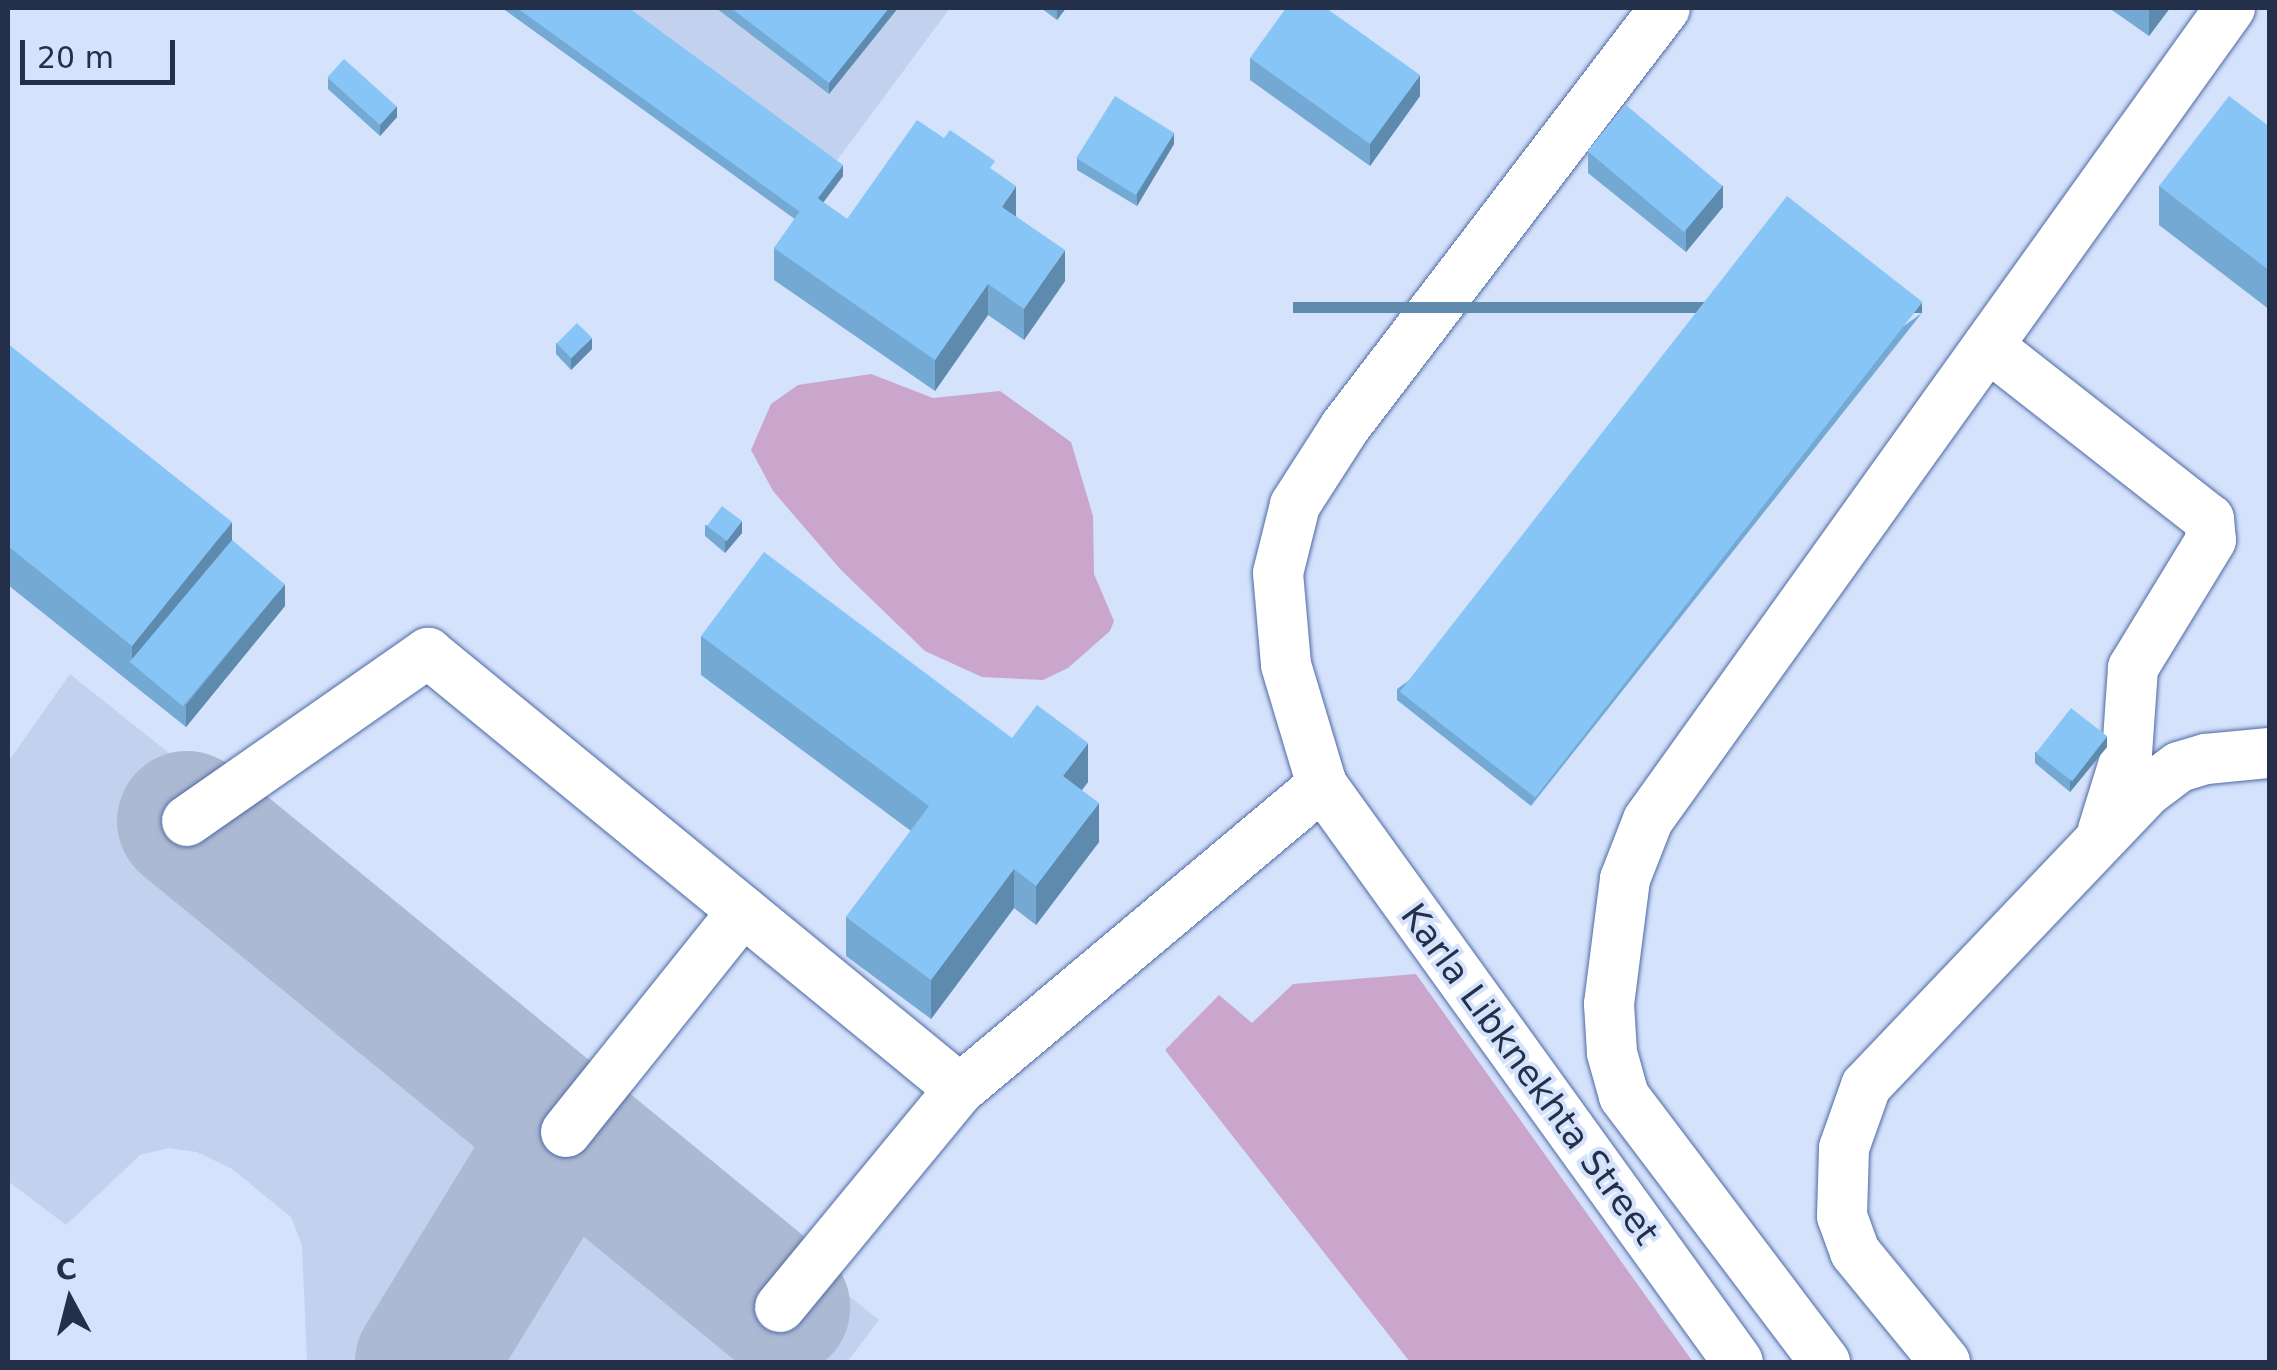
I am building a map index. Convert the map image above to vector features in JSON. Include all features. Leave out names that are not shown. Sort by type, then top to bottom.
[{"type":"street","name":"Karla Libknekhta Street","points":[[1665,8],[1345,427],[1288,526],[1278,574],[1286,665],[1322,785],[1738,1362]]},
{"type":"street","points":[[1825,1362],[1624,1096],[1612,1053],[1614,942],[1625,878],[1648,820],[2230,8]]},
{"type":"street","points":[[1988,346],[2208,519],[2211,540],[2133,668],[2127,753],[2098,844]]},
{"type":"street","points":[[186,821],[428,652],[960,1088]]},
{"type":"street","points":[[1944,1362],[1855,1252],[1848,1234],[1839,1184],[1852,1117],[1886,1062],[2098,844],[2179,767],[2270,753]]},
{"type":"street","points":[[780,1307],[960,1088],[1322,785]]},
{"type":"street","points":[[566,1132],[743,912]]},
{"type":"shaded area","points":[[502,8],[950,8],[832,167],[843,176],[805,227]]},
{"type":"shaded area","points":[[871,374],[933,398],[1000,391],[1071,442],[1093,516],[1094,574],[1114,621],[1110,631],[1068,668],[1043,680],[982,677],[925,651],[841,570],[773,491],[751,450],[771,404],[798,385]]},
{"type":"shaded area","points":[[70,674],[879,1320],[847,1362],[307,1362],[302,1245],[291,1217],[232,1169],[197,1152],[168,1148],[140,1155],[66,1225],[8,1181],[8,762]]},
{"type":"shaded area","points":[[1416,974],[1693,1362],[1410,1362],[1165,1050],[1219,995],[1252,1023],[1293,984]]},
{"type":"building","points":[[517,8],[629,8],[843,165],[818,198],[812,194],[800,212]]},
{"type":"building","points":[[731,8],[889,8],[829,83]]},
{"type":"building","points":[[1286,8],[1326,8],[1420,75],[1370,144],[1250,58]]},
{"type":"building","points":[[344,59],[397,107],[380,125],[327,78]]},
{"type":"building","points":[[1115,96],[1174,133],[1136,195],[1076,158]]},
{"type":"building","points":[[2229,96],[2270,127],[2270,271],[2159,186]]},
{"type":"building","points":[[1626,105],[1723,186],[1684,232],[1587,151]]},
{"type":"building","points":[[917,120],[944,138],[950,130],[995,161],[990,168],[1016,186],[1002,207],[1065,250],[1024,309],[988,284],[935,360],[774,248],[812,194],[847,219]]},
{"type":"building","points":[[1787,196],[1923,302],[1535,798],[1400,692]]},
{"type":"building","points":[[577,323],[592,338],[571,358],[556,344]]},
{"type":"building","points":[[8,344],[232,522],[132,646],[8,546]]},
{"type":"building","points":[[722,506],[742,521],[727,541],[707,526]]},
{"type":"building","points":[[232,540],[285,584],[183,706],[130,662]]},
{"type":"building","points":[[764,552],[1012,738],[1037,705],[1088,743],[1063,776],[1099,803],[1036,886],[1014,869],[931,980],[846,917],[929,806],[701,636]]},
{"type":"building","points":[[2071,708],[2107,736],[2072,781],[2036,753]]},
{"type":"taxiway","points":[[187,821],[780,1307]]},
{"type":"taxiway","points":[[425,1362],[566,1132]]}]
